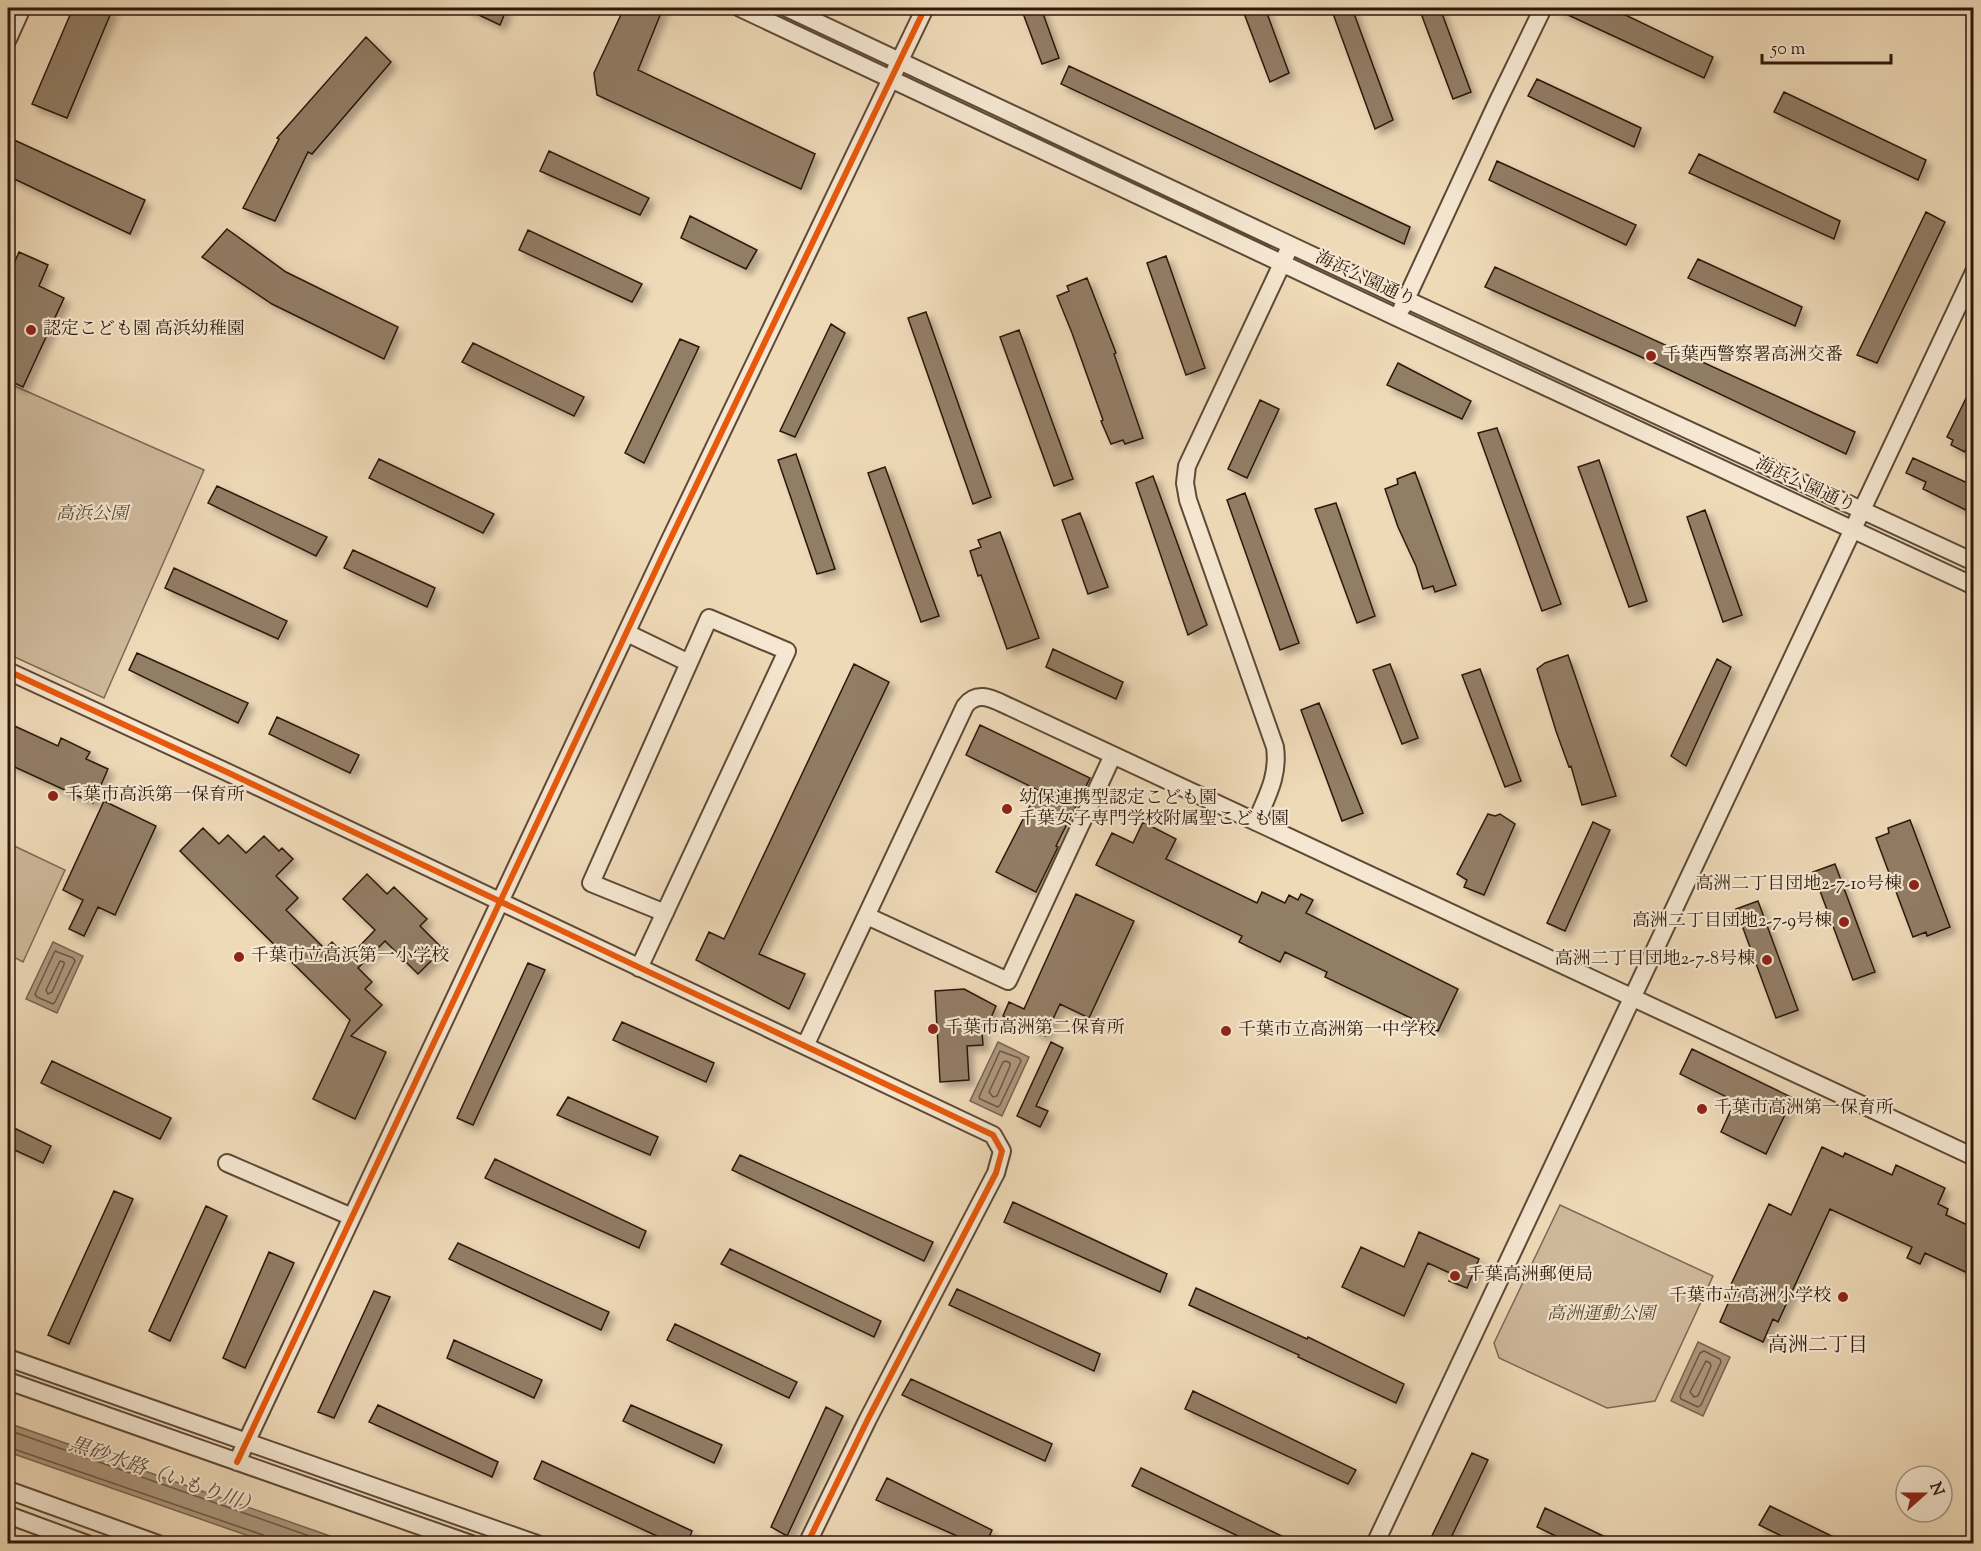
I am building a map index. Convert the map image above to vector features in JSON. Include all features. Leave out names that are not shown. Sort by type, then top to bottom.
[{"type":"street","points":[[8,39],[22,8]]},
{"type":"street","name":"海浜公園通り","points":[[741,8],[1398,318],[1974,586]]},
{"type":"street","name":"海浜公園通り","points":[[787,8],[1405,299],[1974,562]]},
{"type":"street","points":[[237,1462],[627,633],[925,8]]},
{"type":"street","points":[[1398,318],[1543,8]]},
{"type":"street","points":[[1256,822],[1275,778],[1277,762],[1275,747],[1188,500],[1185,483],[1187,466],[1290,245]]},
{"type":"street","points":[[1375,1544],[1974,272]]},
{"type":"street","points":[[639,968],[665,913],[787,651],[709,618],[591,883],[665,913]]},
{"type":"street","points":[[627,633],[689,663]]},
{"type":"street","points":[[8,671],[231,774],[993,1135],[1002,1151],[996,1173],[873,1410],[807,1544]]},
{"type":"street","points":[[806,1046],[965,706],[975,697],[982,696],[991,698],[1974,1157]]},
{"type":"street","points":[[867,916],[1008,981],[1113,755]]},
{"type":"street","points":[[227,1163],[352,1217]]},
{"type":"street","points":[[8,1358],[537,1544]]},
{"type":"street","points":[[8,1381],[471,1544]]},
{"type":"street","points":[[8,1490],[158,1544]]},
{"type":"street","points":[[8,1515],[87,1544]]},
{"type":"street","points":[[94,1544],[101,1523]]},
{"type":"green space","name":"高浜公園","points":[[8,383],[204,470],[104,698],[8,654]]},
{"type":"green space","points":[[8,843],[65,870],[23,962],[8,954]]},
{"type":"green space","name":"高洲運動公園","points":[[1560,1205],[1713,1276],[1655,1401],[1607,1408],[1499,1358],[1494,1343]]},
{"type":"water","points":[[53,942],[83,956],[57,1013],[26,999]]},
{"type":"water","points":[[998,1042],[1029,1057],[1002,1116],[970,1101]]},
{"type":"water","points":[[1698,1342],[1730,1357],[1703,1416],[1671,1401]]},
{"type":"water","points":[[8,1423],[350,1543],[269,1543],[8,1452]]},
{"type":"building","points":[[73,8],[113,8],[67,118],[32,104]]},
{"type":"building","points":[[464,8],[507,8],[500,25]]},
{"type":"building","points":[[624,8],[663,8],[638,70],[815,154],[801,189],[597,95],[594,73]]},
{"type":"building","points":[[1021,8],[1041,8],[1059,58],[1042,64]]},
{"type":"building","points":[[1242,8],[1265,8],[1289,73],[1270,82]]},
{"type":"building","points":[[1331,8],[1352,8],[1393,120],[1375,129]]},
{"type":"building","points":[[1419,8],[1440,8],[1471,92],[1453,99]]},
{"type":"building","points":[[1553,8],[1611,8],[1713,57],[1704,78]]},
{"type":"building","points":[[366,37],[391,62],[312,154],[308,152],[275,221],[243,208],[279,139],[277,138]]},
{"type":"building","points":[[1069,66],[1410,227],[1404,244],[1061,84]]},
{"type":"building","points":[[1537,79],[1641,128],[1634,147],[1528,96]]},
{"type":"building","points":[[1784,92],[1926,160],[1918,180],[1774,112]]},
{"type":"building","points":[[12,139],[145,200],[130,234],[8,176],[8,146]]},
{"type":"building","points":[[549,151],[649,198],[640,215],[540,171]]},
{"type":"building","points":[[1699,154],[1840,221],[1834,239],[1689,173]]},
{"type":"building","points":[[1497,161],[1636,225],[1626,245],[1489,180]]},
{"type":"building","points":[[1926,212],[1945,222],[1877,363],[1857,355]]},
{"type":"building","points":[[690,216],[757,250],[746,269],[681,238]]},
{"type":"building","points":[[227,229],[286,272],[398,327],[384,359],[272,304],[202,257]]},
{"type":"building","points":[[528,230],[642,284],[632,302],[519,250]]},
{"type":"building","name":"認定こども園 高浜幼稚園","points":[[19,252],[48,265],[39,286],[64,298],[23,387],[8,380],[8,277]]},
{"type":"building","points":[[1166,256],[1205,368],[1186,375],[1147,263]]},
{"type":"building","points":[[1698,259],[1802,307],[1795,326],[1688,278]]},
{"type":"building","points":[[1495,267],[1855,432],[1846,454],[1659,365],[1485,287]]},
{"type":"building","points":[[1087,278],[1116,353],[1114,354],[1143,438],[1125,444],[1123,440],[1111,444],[1057,296],[1069,291],[1067,286]]},
{"type":"building","points":[[926,312],[991,497],[973,504],[908,318]]},
{"type":"building","points":[[831,324],[845,333],[795,437],[780,431]]},
{"type":"building","points":[[1019,330],[1073,479],[1054,486],[1000,337]]},
{"type":"building","points":[[680,339],[699,347],[644,463],[625,453]]},
{"type":"building","points":[[473,343],[584,397],[574,416],[462,362]]},
{"type":"building","points":[[1398,363],[1471,401],[1462,419],[1387,385]]},
{"type":"building","points":[[1974,382],[1974,434],[1965,452],[1951,445],[1953,440],[1947,437]]},
{"type":"building","points":[[1260,400],[1279,409],[1247,478],[1228,469]]},
{"type":"building","points":[[1497,428],[1561,604],[1542,611],[1478,433]]},
{"type":"building","points":[[796,454],[835,569],[817,574],[778,460]]},
{"type":"building","points":[[1913,458],[1974,486],[1974,514],[1923,489],[1926,482],[1906,473]]},
{"type":"building","points":[[379,459],[494,514],[483,533],[369,478]]},
{"type":"building","points":[[1599,460],[1647,601],[1629,607],[1578,467]]},
{"type":"building","points":[[885,467],[939,616],[921,622],[868,473]]},
{"type":"building","points":[[1415,472],[1456,585],[1435,592],[1433,586],[1423,589],[1385,489],[1398,484],[1397,479]]},
{"type":"building","points":[[1153,476],[1207,625],[1188,635],[1136,483]]},
{"type":"building","points":[[217,486],[327,537],[316,556],[208,503]]},
{"type":"building","points":[[1245,493],[1299,643],[1280,650],[1227,500]]},
{"type":"building","points":[[1336,503],[1375,616],[1357,623],[1315,509]]},
{"type":"building","points":[[1705,510],[1742,615],[1723,622],[1687,517]]},
{"type":"building","points":[[1080,513],[1108,587],[1088,594],[1062,520]]},
{"type":"building","points":[[1000,532],[1039,638],[1007,649],[981,575],[978,576],[970,551],[981,547],[978,540]]},
{"type":"building","points":[[353,550],[435,588],[427,607],[344,568]]},
{"type":"building","points":[[174,568],[287,621],[278,639],[165,588]]},
{"type":"building","points":[[1053,649],[1123,682],[1116,699],[1046,667]]},
{"type":"building","points":[[137,653],[248,703],[238,723],[129,670]]},
{"type":"building","points":[[1568,655],[1616,796],[1582,805],[1571,766],[1569,767],[1556,731],[1537,669],[1545,663]]},
{"type":"building","points":[[1717,659],[1731,667],[1686,766],[1671,756]]},
{"type":"building","points":[[854,664],[889,682],[759,954],[805,974],[789,1009],[696,960],[709,932],[724,939]]},
{"type":"building","points":[[1390,664],[1418,738],[1402,744],[1373,670]]},
{"type":"building","points":[[1480,669],[1521,781],[1505,787],[1462,675]]},
{"type":"building","points":[[1319,703],[1363,813],[1342,821],[1301,710]]},
{"type":"building","points":[[277,717],[359,755],[350,773],[269,734]]},
{"type":"building","points":[[8,723],[58,746],[61,738],[90,752],[86,759],[108,769],[93,803],[8,764]]},
{"type":"building","points":[[980,725],[1090,778],[1036,892],[996,872],[1038,790],[966,755]]},
{"type":"building","points":[[104,801],[156,826],[115,915],[98,907],[84,936],[69,929],[83,900],[63,890]]},
{"type":"building","points":[[1488,814],[1495,816],[1500,814],[1515,824],[1484,895],[1464,887],[1467,880],[1457,874]]},
{"type":"building","name":"高洲二丁目団地2-7-10号棟","points":[[1910,820],[1950,927],[1927,936],[1926,932],[1913,937],[1876,838],[1889,833],[1888,828]]},
{"type":"building","points":[[1143,822],[1176,839],[1166,859],[1257,903],[1262,892],[1285,903],[1289,895],[1298,900],[1301,894],[1313,900],[1306,913],[1458,989],[1438,1031],[1325,977],[1327,972],[1285,952],[1280,962],[1239,942],[1242,936],[1096,865],[1112,833],[1133,843]]},
{"type":"building","points":[[1593,822],[1610,830],[1565,931],[1547,923]]},
{"type":"building","points":[[203,828],[219,844],[228,835],[246,853],[264,836],[279,851],[282,848],[293,859],[276,876],[298,898],[286,910],[325,949],[332,942],[348,958],[375,930],[343,899],[367,874],[387,894],[394,887],[427,919],[420,926],[443,949],[418,974],[385,941],[358,968],[372,982],[365,989],[382,1005],[351,1036],[386,1052],[355,1119],[313,1099],[350,1020],[180,851]]},
{"type":"building","name":"高洲二丁目団地2-7-9号棟","points":[[1835,864],[1875,972],[1853,980],[1813,872]]},
{"type":"building","points":[[1076,894],[1134,921],[1089,1018],[1060,1004],[1045,1036],[1003,1016],[1009,1002],[1024,1009]]},
{"type":"building","name":"高洲二丁目団地2-7-8号棟","points":[[1758,901],[1798,1010],[1776,1018],[1736,909]]},
{"type":"building","points":[[528,963],[545,970],[473,1125],[457,1118]]},
{"type":"building","points":[[964,989],[996,1006],[990,1020],[981,1020],[983,1045],[967,1046],[969,1080],[940,1082],[935,991]]},
{"type":"building","points":[[622,1022],[714,1063],[706,1082],[613,1040]]},
{"type":"building","points":[[1051,1042],[1063,1048],[1036,1106],[1048,1111],[1040,1127],[1017,1116]]},
{"type":"building","points":[[1692,1049],[1793,1098],[1766,1154],[1721,1132],[1735,1101],[1680,1074]]},
{"type":"building","points":[[52,1061],[171,1118],[160,1139],[41,1083]]},
{"type":"building","points":[[568,1097],[658,1137],[650,1155],[557,1115]]},
{"type":"building","points":[[8,1125],[51,1146],[43,1163],[8,1147]]},
{"type":"building","points":[[1822,1147],[1843,1157],[1845,1153],[1892,1175],[1896,1165],[1945,1188],[1938,1204],[1948,1209],[1946,1215],[1974,1228],[1974,1276],[1925,1253],[1920,1264],[1907,1258],[1912,1247],[1830,1209],[1778,1322],[1773,1319],[1763,1342],[1720,1322],[1730,1299],[1725,1297],[1769,1204],[1791,1215]]},
{"type":"building","points":[[740,1155],[933,1242],[924,1261],[732,1170]]},
{"type":"building","points":[[495,1159],[646,1231],[639,1248],[485,1178]]},
{"type":"building","points":[[114,1191],[133,1199],[69,1344],[48,1335]]},
{"type":"building","points":[[1013,1202],[1167,1274],[1160,1292],[1004,1222]]},
{"type":"building","points":[[206,1206],[227,1216],[170,1341],[149,1331]]},
{"type":"building","points":[[1419,1232],[1479,1259],[1467,1288],[1449,1281],[1452,1274],[1428,1263],[1404,1316],[1342,1287],[1361,1247],[1404,1267]]},
{"type":"building","points":[[458,1243],[609,1312],[601,1330],[449,1259]]},
{"type":"building","points":[[730,1249],[881,1321],[874,1337],[721,1264]]},
{"type":"building","points":[[269,1252],[294,1263],[245,1368],[223,1358]]},
{"type":"building","points":[[1196,1288],[1307,1339],[1308,1337],[1404,1384],[1396,1403],[1298,1357],[1299,1355],[1189,1305]]},
{"type":"building","points":[[957,1289],[1100,1354],[1094,1371],[949,1305]]},
{"type":"building","points":[[374,1291],[390,1297],[334,1418],[318,1412]]},
{"type":"building","points":[[675,1324],[797,1382],[789,1398],[667,1340]]},
{"type":"building","points":[[454,1340],[542,1380],[534,1398],[447,1358]]},
{"type":"building","points":[[911,1379],[1052,1444],[1045,1461],[902,1395]]},
{"type":"building","points":[[1193,1391],[1356,1470],[1348,1484],[1185,1409]]},
{"type":"building","points":[[378,1405],[498,1462],[492,1477],[369,1422]]},
{"type":"building","points":[[631,1405],[722,1445],[714,1463],[623,1421]]},
{"type":"building","points":[[826,1407],[843,1416],[787,1536],[771,1527]]},
{"type":"building","points":[[1472,1453],[1488,1460],[1448,1544],[1428,1544]]},
{"type":"building","points":[[542,1461],[692,1531],[687,1544],[674,1544],[534,1479]]},
{"type":"building","points":[[1141,1468],[1298,1544],[1255,1544],[1132,1486]]},
{"type":"building","points":[[887,1478],[992,1530],[986,1544],[975,1544],[876,1500]]},
{"type":"building","points":[[1770,1506],[1848,1544],[1798,1544],[1759,1525]]},
{"type":"building","points":[[1545,1508],[1620,1544],[1572,1544],[1537,1527]]},
{"type":"cycle path","points":[[237,1462],[668,544],[925,8]]},
{"type":"cycle path","points":[[8,671],[231,774],[993,1135],[1002,1151],[996,1173],[868,1419],[807,1544]]},
{"type":"place","name":"認定こども園 高浜幼稚園","points":[[31,330]]},
{"type":"place","name":"千葉西警察署高洲交番","points":[[1651,356]]},
{"type":"place","name":"千葉市高浜第一保育所","points":[[53,796]]},
{"type":"place","name":"幼保連携型認定こども園 千葉女子専門学校附属聖こども園","points":[[1007,809]]},
{"type":"place","name":"高洲二丁目団地2-7-10号棟","points":[[1914,885]]},
{"type":"place","name":"高洲二丁目団地2-7-9号棟","points":[[1844,922]]},
{"type":"place","name":"千葉市立高浜第一小学校","points":[[239,957]]},
{"type":"place","name":"高洲二丁目団地2-7-8号棟","points":[[1767,960]]},
{"type":"place","name":"千葉市高洲第二保育所","points":[[933,1029]]},
{"type":"place","name":"千葉市立高洲第一中学校","points":[[1226,1031]]},
{"type":"place","name":"千葉市高洲第一保育所","points":[[1702,1109]]},
{"type":"place","name":"千葉高洲郵便局","points":[[1455,1276]]},
{"type":"place","name":"千葉市立高洲小学校","points":[[1843,1297]]},
{"type":"district","name":"高洲二丁目","points":[[1818,1346]]},
{"type":"water label","name":"黒砂水路（いもり川）","points":[[164,1477]]}]
